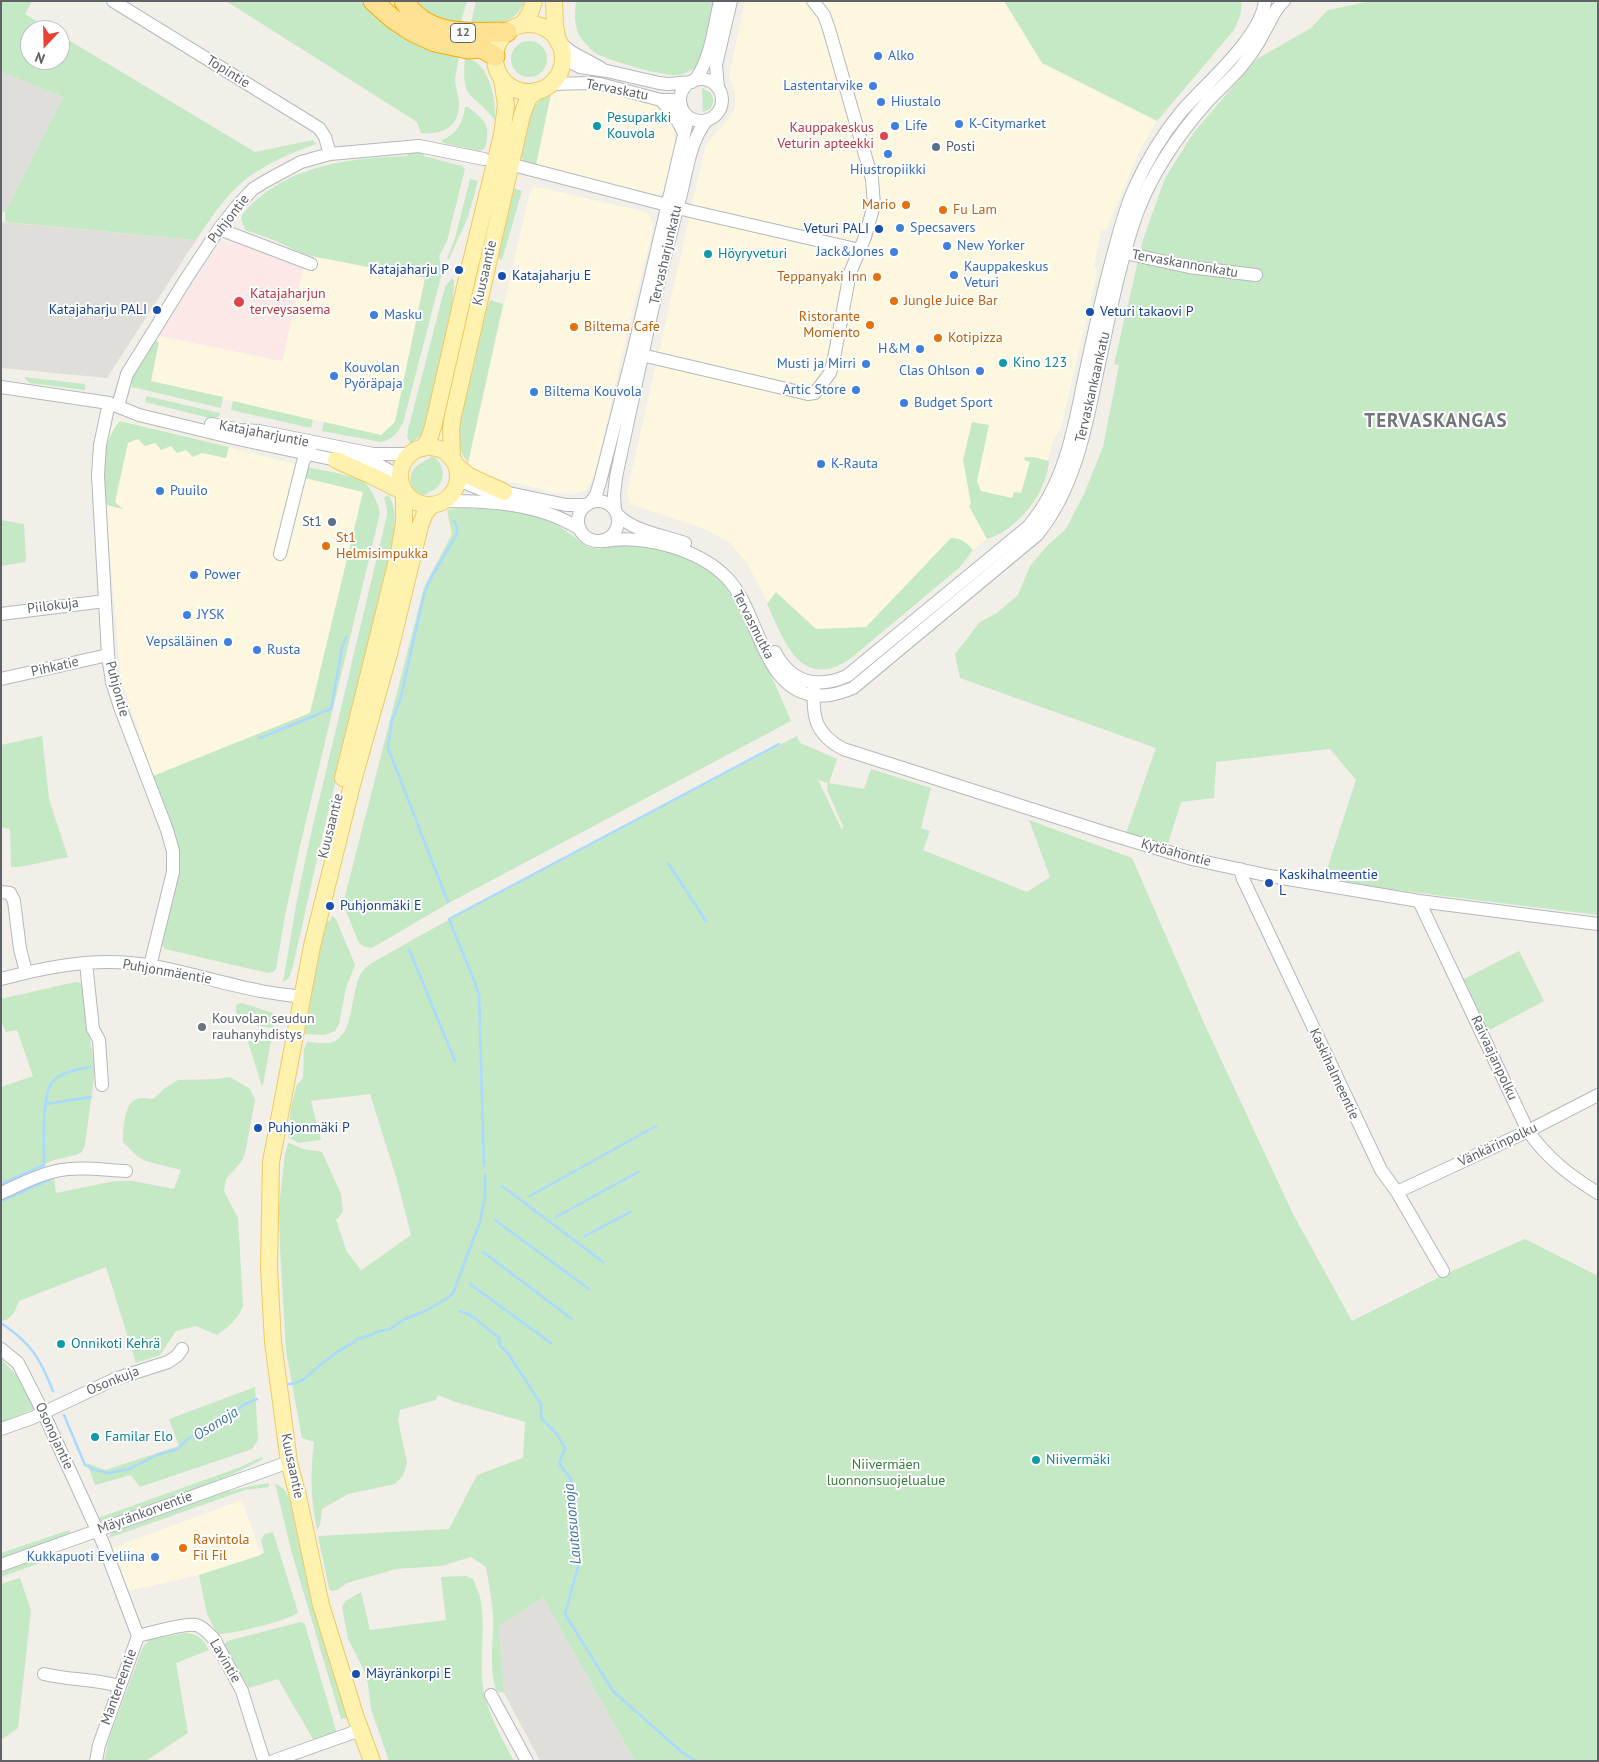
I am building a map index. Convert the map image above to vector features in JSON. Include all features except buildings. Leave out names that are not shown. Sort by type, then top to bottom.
[{"type":"highway","points":[[373,1],[393,19],[413,32],[435,42],[468,49],[498,68]]},
{"type":"highway","name":"12","points":[[404,1],[421,19],[442,29],[457,33],[515,29]]},
{"type":"main road","points":[[534,1],[530,13],[499,43],[498,68],[509,85],[517,90],[536,91],[551,84],[560,72],[563,58],[555,25],[554,1]]},
{"type":"main road","points":[[515,29],[529,24],[543,27],[558,42]]},
{"type":"main road","name":"Kuusaantie","points":[[416,451],[429,439],[433,427],[502,136],[506,105],[498,68]]},
{"type":"main road","name":"Kuusaantie","points":[[455,468],[451,429],[453,416],[525,106],[536,91]]},
{"type":"main road","points":[[336,460],[404,492],[416,503],[438,503],[453,492],[455,468],[448,454],[436,448],[416,451],[403,462],[399,476],[404,492]]},
{"type":"main road","points":[[455,468],[504,492]]},
{"type":"main road","name":"Kuusaantie","points":[[372,1761],[360,1730],[322,1605],[289,1462],[273,1342],[269,1268],[271,1162],[297,996],[354,731],[399,552],[404,523],[404,492]]},
{"type":"main road","name":"Kuusaantie","points":[[297,996],[312,946],[336,846],[388,660],[416,539],[425,513],[438,503]]},
{"type":"street","name":"Topintie","points":[[113,1],[319,128],[330,154]]},
{"type":"street","points":[[720,1],[700,72],[682,91],[681,105],[688,117],[701,121],[713,117],[721,107],[722,100],[718,88],[716,64],[731,1]]},
{"type":"street","points":[[638,355],[800,393],[815,393],[830,373],[850,273],[860,250],[874,205],[872,179],[829,29],[824,15],[813,1]]},
{"type":"street","name":"Tervaskankaankatu","points":[[814,689],[841,693],[852,688],[1023,547],[1037,535],[1048,521],[1065,490],[1081,441],[1133,192],[1154,150],[1180,113],[1245,42],[1261,14],[1265,1]]},
{"type":"street","name":"Tervaskankaankatu","points":[[1119,252],[1147,190],[1166,154],[1207,102],[1240,68],[1254,49],[1277,8],[1283,1]]},
{"type":"street","points":[[558,42],[607,71]]},
{"type":"street","name":"Tervaskatu","points":[[563,58],[580,67],[668,84],[693,81]]},
{"type":"street","points":[[693,81],[708,80],[718,88]]},
{"type":"street","name":"Tervaskatu","points":[[551,84],[590,82],[661,100],[674,100],[681,105]]},
{"type":"street","points":[[661,100],[676,118],[684,133]]},
{"type":"street","name":"Tervasharjunkatu","points":[[616,512],[614,496],[616,477],[638,355],[672,206],[688,117]]},
{"type":"street","name":"Tervasharjunkatu","points":[[672,206],[694,142],[707,120]]},
{"type":"street","name":"Puhjontie","points":[[150,966],[173,872],[173,851],[167,830],[116,695],[108,655],[98,475],[100,445],[114,404],[127,374],[219,229],[244,198],[264,182],[301,162],[330,154],[419,146],[484,159]]},
{"type":"street","points":[[517,166],[672,206],[860,250]]},
{"type":"street","points":[[219,229],[311,264]]},
{"type":"street","name":"Tervaskannonkatu","points":[[1119,252],[1189,267],[1256,276]]},
{"type":"street","name":"Tervasharjunkatu","points":[[588,504],[596,495],[638,355]]},
{"type":"street","name":"Katajaharjuntie","points":[[1,387],[114,404],[140,406],[222,426],[259,431],[336,460],[379,465],[399,476]]},
{"type":"street","name":"Katajaharjuntie","points":[[114,404],[139,415],[310,449],[373,454],[416,451]]},
{"type":"street","points":[[280,554],[303,462],[310,449]]},
{"type":"street","points":[[504,492],[566,505],[602,502],[608,504],[616,512],[618,524],[613,534],[604,540],[592,540],[583,534],[580,529],[579,516],[588,504]]},
{"type":"street","points":[[438,503],[486,502],[518,506],[554,516],[580,529]]},
{"type":"street","name":"Tervasmutka","points":[[616,512],[626,523],[634,527],[693,545],[720,560],[747,591],[781,663],[814,689]]},
{"type":"street","name":"Tervasmutka","points":[[604,540],[629,538],[659,544],[701,558],[715,567],[728,578],[737,590],[779,675],[790,686],[798,690],[814,689]]},
{"type":"street","name":"Piilokuja","points":[[1,614],[105,601]]},
{"type":"street","name":"Pihkatie","points":[[1,679],[108,655]]},
{"type":"street","name":"Kytöahontie","points":[[814,689],[814,712],[819,728],[824,737],[843,749],[1192,859],[1270,876],[1419,900],[1598,924]]},
{"type":"street","name":"Kaskihalmeentie","points":[[1240,869],[1242,879],[1381,1170],[1397,1192],[1443,1271]]},
{"type":"street","points":[[2,893],[10,893],[14,900],[20,950],[26,972]]},
{"type":"street","name":"Raivaajanpolku","points":[[1419,900],[1528,1131],[1556,1164],[1598,1193]]},
{"type":"street","points":[[86,963],[93,1029],[99,1040],[102,1084]]},
{"type":"street","name":"Puhjonmäentie","points":[[1,979],[26,972],[86,963],[129,963],[260,991],[297,996]]},
{"type":"street","name":"Vänkärinpolku","points":[[1397,1192],[1528,1131],[1598,1095]]},
{"type":"street","points":[[1,1193],[42,1175],[57,1171],[76,1168],[126,1171]]},
{"type":"street","name":"Osonojantie","points":[[1,1349],[18,1363],[97,1530]]},
{"type":"street","name":"Osonkuja","points":[[1,1429],[32,1418],[115,1379],[168,1362],[177,1356],[182,1349]]},
{"type":"street","name":"Mäyränkorventie","points":[[1,1565],[289,1462]]},
{"type":"street","name":"Mantereentie","points":[[96,1761],[99,1745],[138,1636],[97,1530]]},
{"type":"street","name":"Lavintie","points":[[138,1636],[191,1625],[203,1628],[214,1639],[242,1691],[264,1761]]},
{"type":"street","points":[[44,1674],[63,1679],[119,1686]]},
{"type":"street","points":[[491,1695],[527,1761]]},
{"type":"street","points":[[273,1761],[360,1730]]},
{"type":"shaded area","name":"Kauppakeskus Veturi","points":[[745,1],[1004,1],[1042,63],[1157,121],[1141,148],[1107,229],[1101,231],[1094,265],[1097,273],[1061,428],[1053,441],[1044,474],[1001,534],[987,539],[973,550],[854,653],[796,656],[747,563],[730,543],[705,529],[630,504],[627,493],[706,144],[725,123],[735,108],[735,91],[729,76]]},
{"type":"shaded area","points":[[1,72],[63,97],[5,212],[1,212]]},
{"type":"shaded area","points":[[572,89],[590,89],[650,103],[664,112],[673,124],[675,144],[666,190],[655,196],[536,165],[551,94]]},
{"type":"shaded area","points":[[538,187],[641,211],[648,214],[653,223],[595,475],[586,490],[574,494],[556,493],[490,477],[468,463],[530,191]]},
{"type":"shaded area","points":[[1,222],[196,240],[107,378],[1,368]]},
{"type":"shaded area","name":"Katajaharjun terveysasema","points":[[231,241],[303,268],[282,361],[160,336],[218,246]]},
{"type":"shaded area","points":[[306,255],[425,278],[395,422],[381,435],[140,380],[160,336],[282,361]]},
{"type":"shaded area","points":[[120,420],[307,467],[365,484],[310,713],[153,776],[121,677],[102,466],[109,429]]},
{"type":"shaded area","points":[[242,1500],[261,1555],[199,1575],[128,1591],[112,1548]]},
{"type":"shaded area","points":[[543,1598],[635,1761],[540,1761],[504,1693],[499,1626]]},
{"type":"green space","points":[[1,1],[32,1],[25,14],[35,20],[20,20],[20,70],[70,70],[70,41],[255,152],[313,140],[316,144],[276,161],[248,177],[216,210],[196,240],[5,222],[5,212],[63,97],[1,72]]},
{"type":"green space","points":[[226,1],[365,1],[459,56],[455,79],[459,106],[455,120],[447,129],[435,133],[421,133],[417,122]]},
{"type":"green space","points":[[418,1],[467,1],[460,25],[437,17],[427,11]]},
{"type":"green space","points":[[476,1],[525,1],[515,15],[509,19],[495,24],[470,27]]},
{"type":"green space","points":[[576,1],[715,1],[705,46],[696,67],[685,73],[670,75],[637,68],[596,53],[582,39],[577,29],[575,18]]},
{"type":"green space","points":[[1004,1],[1241,1],[1241,9],[1234,30],[1157,121],[1042,63]]},
{"type":"green space","points":[[1372,1],[1598,1],[1598,915],[1323,881],[1356,780],[1330,749],[1216,762],[1214,798],[1181,802],[1167,847],[1125,836],[1156,748],[960,678],[955,654],[980,622],[997,613],[1018,595],[1030,566],[1047,546],[1066,529],[1084,494],[1103,447],[1119,365],[1114,364],[1143,240],[1165,178],[1194,132],[1257,59],[1311,28],[1328,10]]},
{"type":"green space","points":[[529,41],[536,42],[542,46],[546,52],[546,66],[542,72],[536,76],[529,77],[522,76],[516,72],[512,66],[511,59],[512,52],[516,46],[522,42]]},
{"type":"green space","points":[[465,58],[474,61],[486,74],[493,92],[495,120],[467,90],[464,72]]},
{"type":"green space","points":[[702,88],[711,93],[714,101],[710,109],[703,112]]},
{"type":"green space","points":[[551,94],[536,165],[525,162],[521,158],[521,152],[531,110],[541,99]]},
{"type":"green space","points":[[465,107],[468,107],[486,124],[487,140],[485,148],[480,151],[443,143],[442,140],[452,135],[458,127],[463,118]]},
{"type":"green space","points":[[423,152],[424,156],[462,166],[465,169],[447,241],[439,256],[442,273],[403,423],[394,435],[381,442],[322,431],[324,422],[381,435],[395,422],[425,278],[306,255],[274,240],[245,230],[241,218],[248,208],[265,193],[297,175],[332,164],[369,158],[406,156],[411,153]]},
{"type":"green space","points":[[470,179],[478,181],[468,217],[449,259],[447,259],[455,238]]},
{"type":"green space","points":[[512,188],[522,191],[502,260],[499,259],[499,245]]},
{"type":"green space","points":[[452,278],[454,281],[453,300],[428,419],[422,434],[411,444],[407,437],[408,430],[445,287]]},
{"type":"green space","points":[[490,300],[503,304],[468,463],[459,443],[460,417],[485,312]]},
{"type":"green space","points":[[153,340],[159,342],[151,381],[223,397],[221,408],[132,387],[132,376]]},
{"type":"green space","points":[[24,377],[85,384],[85,390],[29,383]]},
{"type":"green space","points":[[146,396],[220,413],[214,419],[145,402]]},
{"type":"green space","points":[[233,401],[313,420],[311,428],[231,410]]},
{"type":"green space","points":[[120,421],[229,447],[226,458],[202,453],[193,457],[186,450],[177,453],[171,446],[161,450],[155,443],[145,446],[138,439],[128,443],[115,502],[123,509],[107,505],[103,473],[104,461],[109,438]]},
{"type":"green space","points":[[972,422],[989,425],[977,481],[981,491],[1012,498],[1014,492],[1021,493],[1030,462],[1024,460],[1025,457],[1049,461],[1044,482],[1026,511],[1010,527],[987,539],[969,506],[971,504],[963,460]]},
{"type":"green space","points":[[432,456],[440,463],[443,477],[434,490],[423,496],[415,490],[410,479],[418,465]]},
{"type":"green space","points":[[307,467],[345,475],[364,482],[374,496],[380,513],[300,846],[285,915],[276,969],[268,973],[165,949],[161,942],[179,868],[177,842],[153,776],[310,713],[363,492],[305,478]]},
{"type":"green space","points":[[388,495],[394,512],[393,544],[293,966],[289,978],[283,982],[310,838],[387,515],[384,498]]},
{"type":"green space","points":[[459,508],[510,510],[541,517],[555,523],[588,547],[599,549],[616,544],[641,544],[684,555],[715,573],[740,604],[791,721],[447,904],[372,948],[365,947],[359,943],[343,904],[424,587],[452,534],[447,510]]},
{"type":"green space","points":[[1,520],[24,524],[26,562],[1,566]]},
{"type":"green space","points":[[951,538],[963,541],[973,550],[960,567],[850,659],[833,668],[818,669],[806,666],[788,646],[767,604],[776,592],[816,629],[866,627]]},
{"type":"green space","points":[[42,736],[49,799],[68,857],[11,867],[10,829],[1,827],[1,745]]},
{"type":"green space","name":"Niivermäen luonnonsuojelualue","points":[[797,736],[800,743],[837,759],[829,783],[864,789],[871,769],[931,788],[921,828],[930,831],[923,850],[1027,892],[1050,877],[1029,820],[1132,858],[1204,1023],[1293,1214],[1352,1321],[1450,1272],[1525,1239],[1598,1276],[1598,1761],[635,1761],[543,1598],[499,1626],[504,1693],[497,1691],[493,1674],[493,1617],[486,1567],[471,1557],[441,1566],[396,1569],[347,1583],[337,1590],[331,1591],[318,1536],[449,1529],[477,1475],[523,1458],[525,1422],[438,1395],[436,1400],[400,1410],[398,1420],[407,1463],[403,1476],[395,1484],[348,1494],[322,1509],[320,1525],[317,1530],[313,1509],[312,1486],[314,1442],[302,1438],[286,1351],[279,1207],[288,1143],[304,1149],[322,1152],[341,1194],[343,1212],[336,1220],[347,1252],[361,1270],[356,1274],[411,1235],[397,1180],[370,1094],[311,1101],[321,1140],[298,1143],[288,1137],[291,1106],[297,1085],[303,1078],[304,1049],[307,1042],[330,1043],[338,1039],[344,1032],[351,1012],[358,980],[370,964],[529,876]],"holes":[[[818,780],[828,783],[827,790],[843,826],[842,830]]]},
{"type":"green space","points":[[332,916],[336,919],[355,965],[346,988],[339,1024],[335,1031],[325,1035],[304,1034],[315,964],[325,923],[330,921]]},
{"type":"green space","points":[[1519,951],[1544,1001],[1486,1032],[1462,980]]},
{"type":"green space","points":[[75,982],[81,983],[82,986],[95,1071],[85,1144],[82,1152],[76,1155],[54,1160],[1,1183],[1,1087],[33,1076],[17,1030],[6,1032],[1,1020],[1,999]]},
{"type":"green space","points":[[242,1003],[273,1013],[275,1017],[273,1028],[254,1025],[242,1020],[236,1011],[237,1004]]},
{"type":"green space","points":[[252,1031],[272,1035],[262,1086],[247,1039],[248,1034]]},
{"type":"green space","points":[[230,1077],[250,1089],[255,1100],[242,1161],[226,1179],[224,1191],[238,1218],[243,1306],[232,1323],[217,1335],[196,1326],[176,1331],[160,1355],[136,1363],[106,1267],[19,1301],[11,1316],[3,1321],[1,1319],[1,1198],[52,1176],[56,1193],[115,1181],[133,1181],[174,1189],[181,1170],[146,1161],[138,1157],[123,1142],[125,1117],[129,1105],[139,1098],[153,1099],[178,1080]]},
{"type":"green space","points":[[1,1359],[20,1379],[34,1409],[1,1422]]},
{"type":"green space","points":[[255,1387],[258,1440],[252,1449],[140,1487],[131,1475],[95,1485],[87,1463],[105,1470],[179,1446],[169,1419]]},
{"type":"green space","points":[[262,1457],[263,1459],[244,1469],[186,1493],[107,1521],[101,1521],[98,1518],[238,1468]]},
{"type":"green space","points":[[269,1483],[269,1487],[245,1490],[109,1538],[113,1531],[190,1503],[229,1491]]},
{"type":"green space","points":[[275,1483],[284,1489],[292,1502],[327,1651],[347,1718],[341,1719],[291,1550]]},
{"type":"green space","points":[[69,1530],[71,1534],[1,1560],[1,1553]]},
{"type":"green space","points":[[273,1532],[298,1612],[284,1619],[260,1626],[217,1634],[207,1614],[199,1575],[261,1555],[264,1552],[261,1540],[265,1534]]},
{"type":"green space","points":[[50,1554],[51,1559],[1,1577],[1,1571]]},
{"type":"green space","points":[[466,1576],[473,1579],[480,1597],[482,1609],[482,1673],[485,1697],[494,1722],[514,1761],[389,1761],[371,1709],[368,1684],[363,1668],[348,1639],[342,1606],[347,1600],[361,1592],[370,1630],[446,1620],[441,1577]]},
{"type":"green space","points":[[20,1578],[31,1610],[18,1728],[1,1740],[1,1584]]},
{"type":"green space","points":[[301,1622],[305,1625],[336,1730],[335,1734],[321,1739],[313,1739],[278,1679],[249,1688],[224,1646],[227,1641]]},
{"type":"green space","points":[[185,1633],[200,1638],[209,1650],[176,1663],[188,1733],[146,1761],[104,1761],[109,1738],[143,1647],[149,1640]]},
{"type":"waterway","points":[[448,902],[388,748],[392,720],[400,701],[424,594],[431,578],[457,534],[457,527],[454,521]]},
{"type":"waterway","points":[[260,738],[331,709],[342,648],[346,637]]},
{"type":"waterway","points":[[484,1166],[479,995],[449,919],[779,744]]},
{"type":"waterway","points":[[668,863],[706,921]]},
{"type":"waterway","points":[[409,949],[455,1061]]},
{"type":"waterway","points":[[1,1184],[44,1165],[44,1120],[50,1086],[54,1080],[62,1075],[90,1067]]},
{"type":"waterway","points":[[46,1104],[91,1097]]},
{"type":"waterway","points":[[530,1196],[656,1126]]},
{"type":"waterway","points":[[556,1217],[638,1172]]},
{"type":"waterway","points":[[289,1384],[304,1379],[328,1358],[357,1339],[390,1329],[403,1320],[427,1310],[453,1293],[480,1222],[485,1196],[485,1175]]},
{"type":"waterway","points":[[1,1201],[49,1180]]},
{"type":"waterway","points":[[502,1186],[603,1262]]},
{"type":"waterway","points":[[585,1236],[630,1212]]},
{"type":"waterway","points":[[495,1220],[589,1289]]},
{"type":"waterway","points":[[483,1252],[572,1319]]},
{"type":"waterway","points":[[470,1284],[551,1343]]},
{"type":"waterway","name":"Lautasuonoja","points":[[459,1311],[470,1315],[499,1337],[500,1346],[507,1352],[541,1404],[541,1418],[557,1434],[565,1448],[559,1463],[571,1479],[578,1567],[565,1614],[613,1691],[684,1754],[696,1761]]},
{"type":"waterway","name":"Osonoja","points":[[1,1323],[20,1337],[33,1352],[44,1369],[53,1391]]},
{"type":"waterway","name":"Osonoja","points":[[64,1415],[85,1465],[108,1473],[129,1469],[157,1455],[177,1449],[188,1439],[220,1418],[228,1417],[245,1404],[257,1399]]},
{"type":"place","name":"Alko","points":[[878,56]]},
{"type":"place","name":"Lastentarvike","points":[[873,86]]},
{"type":"place","name":"Hiustalo","points":[[881,102]]},
{"type":"place","name":"K-Citymarket","points":[[959,124]]},
{"type":"place","name":"Pesuparkki Kouvola","points":[[597,126]]},
{"type":"place","name":"Life","points":[[895,126]]},
{"type":"place","name":"Kauppakeskus Veturin apteekki","points":[[884,136]]},
{"type":"place","name":"Posti","points":[[936,147]]},
{"type":"place","name":"Hiustropiikki","points":[[888,154]]},
{"type":"place","name":"Mario","points":[[906,205]]},
{"type":"place","name":"Fu Lam","points":[[943,210]]},
{"type":"place","name":"Specsavers","points":[[900,228]]},
{"type":"place","name":"Veturi PALI","points":[[879,229]]},
{"type":"place","name":"New Yorker","points":[[947,246]]},
{"type":"place","name":"Jack&Jones","points":[[894,252]]},
{"type":"place","name":"Höyryveturi","points":[[708,254]]},
{"type":"place","name":"Katajaharju P","points":[[459,270]]},
{"type":"place","name":"Kauppakeskus Veturi","points":[[954,275]]},
{"type":"place","name":"Katajaharju E","points":[[502,276]]},
{"type":"place","name":"Teppanyaki Inn","points":[[877,277]]},
{"type":"place","name":"Jungle Juice Bar","points":[[894,301]]},
{"type":"place","name":"Katajaharjun terveysasema","points":[[239,302]]},
{"type":"place","name":"Katajaharju PALI","points":[[157,310]]},
{"type":"place","name":"Veturi takaovi P","points":[[1090,312]]},
{"type":"place","name":"Masku","points":[[374,315]]},
{"type":"place","name":"Ristorante Momento","points":[[870,325]]},
{"type":"place","name":"Biltema Cafe","points":[[574,327]]},
{"type":"place","name":"Kotipizza","points":[[938,338]]},
{"type":"place","name":"H&M","points":[[920,349]]},
{"type":"place","name":"Kino 123","points":[[1003,363]]},
{"type":"place","name":"Musti ja Mirri","points":[[866,364]]},
{"type":"place","name":"Clas Ohlson","points":[[980,371]]},
{"type":"place","name":"Kouvolan Pyöräpaja","points":[[334,376]]},
{"type":"place","name":"Artic Store","points":[[856,390]]},
{"type":"place","name":"Biltema Kouvola","points":[[534,392]]},
{"type":"place","name":"Budget Sport","points":[[904,403]]},
{"type":"place","name":"K-Rauta","points":[[821,464]]},
{"type":"place","name":"Puuilo","points":[[160,491]]},
{"type":"place","name":"St1","points":[[332,522]]},
{"type":"place","name":"St1 Helmisimpukka","points":[[326,546]]},
{"type":"place","name":"Power","points":[[194,575]]},
{"type":"place","name":"JYSK","points":[[187,615]]},
{"type":"place","name":"Vepsäläinen","points":[[228,642]]},
{"type":"place","name":"Rusta","points":[[257,650]]},
{"type":"place","name":"Kaskihalmeentie L","points":[[1269,883]]},
{"type":"place","name":"Puhjonmäki E","points":[[330,906]]},
{"type":"place","name":"Kouvolan seudun rauhanyhdistys","points":[[202,1027]]},
{"type":"place","name":"Puhjonmäki P","points":[[258,1128]]},
{"type":"place","name":"Onnikoti Kehrä","points":[[61,1344]]},
{"type":"place","name":"Familar Elo","points":[[95,1437]]},
{"type":"place","name":"Niivermäki","points":[[1036,1460]]},
{"type":"place","name":"Ravintola Fil Fil","points":[[183,1548]]},
{"type":"place","name":"Kukkapuoti Eveliina","points":[[155,1557]]},
{"type":"place","name":"Mäyränkorpi E","points":[[356,1674]]},
{"type":"district","name":"TERVASKANGAS","points":[[1436,422]]}]
